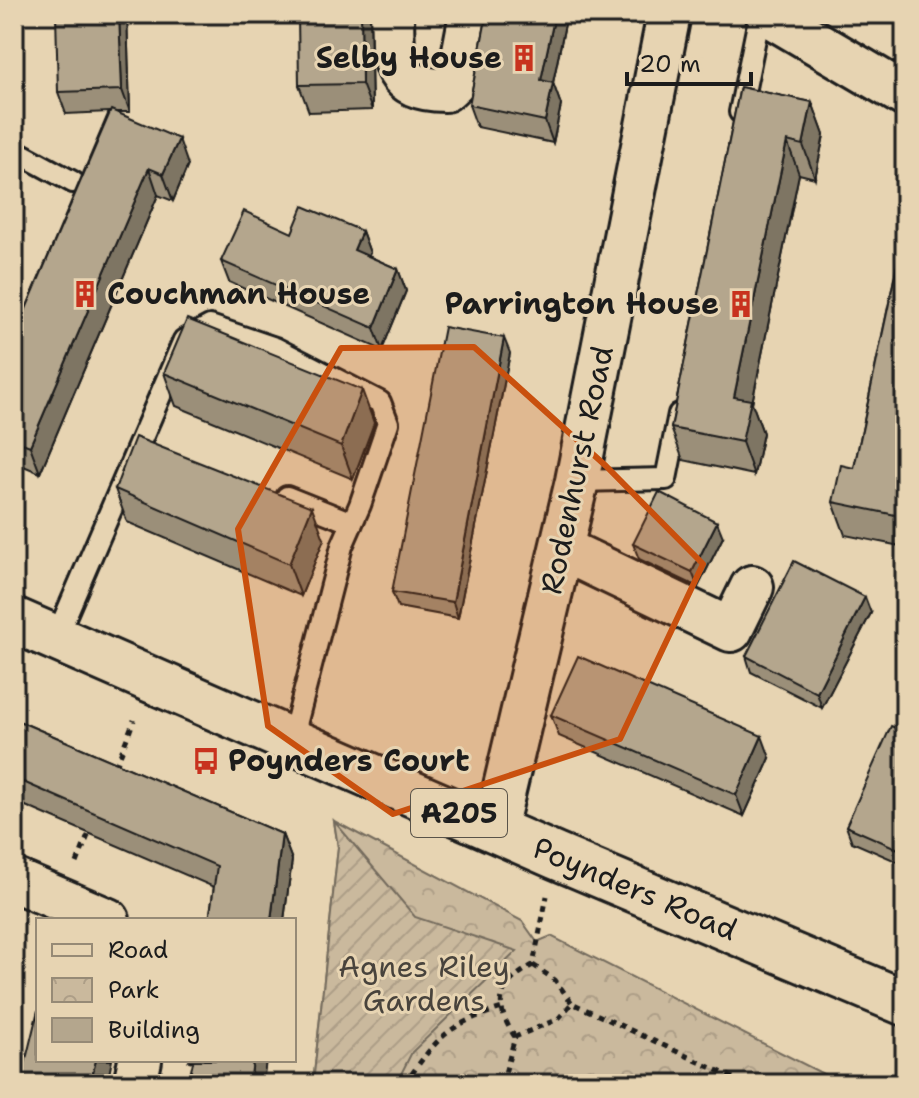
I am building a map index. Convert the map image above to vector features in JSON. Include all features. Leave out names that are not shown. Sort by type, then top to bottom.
[{"type":"highway","name":"Poynders Road","points":[[14,620],[555,856],[905,1003]]},
{"type":"street","points":[[392,14],[393,61],[398,75],[408,82],[436,90],[445,90],[459,77],[471,14]]},
{"type":"street","name":"Rodenhurst Road","points":[[495,829],[577,481],[669,14]]},
{"type":"street","points":[[767,14],[905,95]]},
{"type":"street","points":[[562,549],[731,630],[752,587]]},
{"type":"street","points":[[14,880],[103,918]]},
{"type":"street","points":[[135,1084],[140,1062]]},
{"type":"lane","points":[[735,138],[760,14]]},
{"type":"lane","points":[[14,150],[73,182]]},
{"type":"lane","points":[[56,638],[149,442],[184,340],[210,326],[275,348],[380,402],[388,423],[342,546],[292,740]]},
{"type":"lane","points":[[577,481],[666,479],[685,386]]},
{"type":"lane","points":[[268,490],[352,523]]},
{"type":"path","points":[[115,769],[151,679]]},
{"type":"path","points":[[63,901],[94,820]]},
{"type":"path","points":[[502,1084],[515,1037],[502,1017],[502,993],[510,978],[533,965],[555,856]]},
{"type":"path","points":[[533,965],[555,980],[572,1003],[747,1084]]},
{"type":"path","points":[[515,1037],[558,1019],[572,1003]]},
{"type":"path","points":[[405,1084],[431,1045],[460,1021],[502,1008]]},
{"type":"highlighted area","points":[[474,347],[606,466],[703,564],[620,739],[393,814],[268,726],[238,529],[341,348]]},
{"type":"green space","name":"Agnes Riley Gardens","points":[[334,821],[522,921],[537,942],[551,936],[843,1084],[313,1084],[338,847]]},
{"type":"green space","points":[[334,821],[415,917],[517,951],[412,1052],[396,1084],[313,1084],[338,847]]},
{"type":"building","points":[[56,14],[119,14],[122,90],[58,92]]},
{"type":"building","points":[[298,14],[361,14],[362,84],[299,85]]},
{"type":"building","name":"Selby House","points":[[487,14],[555,14],[541,80],[553,83],[545,121],[469,105]]},
{"type":"building","name":"Parrington House","points":[[740,87],[812,102],[803,145],[787,141],[734,397],[751,400],[742,442],[671,428]]},
{"type":"building","name":"Couchman House","points":[[111,110],[179,139],[163,174],[149,168],[30,446],[14,440],[14,337]]},
{"type":"building","points":[[902,170],[905,171],[905,211],[893,209]]},
{"type":"building","points":[[303,206],[362,231],[354,250],[398,269],[374,328],[221,261],[244,211],[292,233]]},
{"type":"building","points":[[905,228],[905,517],[833,502],[841,465],[854,468]]},
{"type":"building","points":[[187,319],[362,390],[341,446],[164,373]]},
{"type":"building","points":[[444,327],[504,338],[453,602],[392,592]]},
{"type":"building","points":[[135,437],[312,507],[289,564],[115,489]]},
{"type":"building","points":[[659,492],[717,522],[692,572],[633,544]]},
{"type":"building","points":[[794,561],[865,597],[817,693],[746,656]]},
{"type":"building","points":[[578,656],[762,736],[736,795],[551,715]]},
{"type":"building","points":[[14,719],[282,834],[271,918],[209,918],[217,866],[14,778]]},
{"type":"building","points":[[891,726],[905,732],[905,852],[846,826]]},
{"type":"building","points":[[36,1018],[36,1062],[96,1062],[90,1084],[20,1084]]},
{"type":"building","points":[[193,1062],[253,1062],[250,1084],[188,1084]]},
{"type":"place","name":"Selby House","points":[[524,58]]},
{"type":"place","name":"Couchman House","points":[[85,294]]},
{"type":"place","name":"Parrington House","points":[[741,304]]},
{"type":"place","name":"Poynders Court","points":[[206,761]]}]
